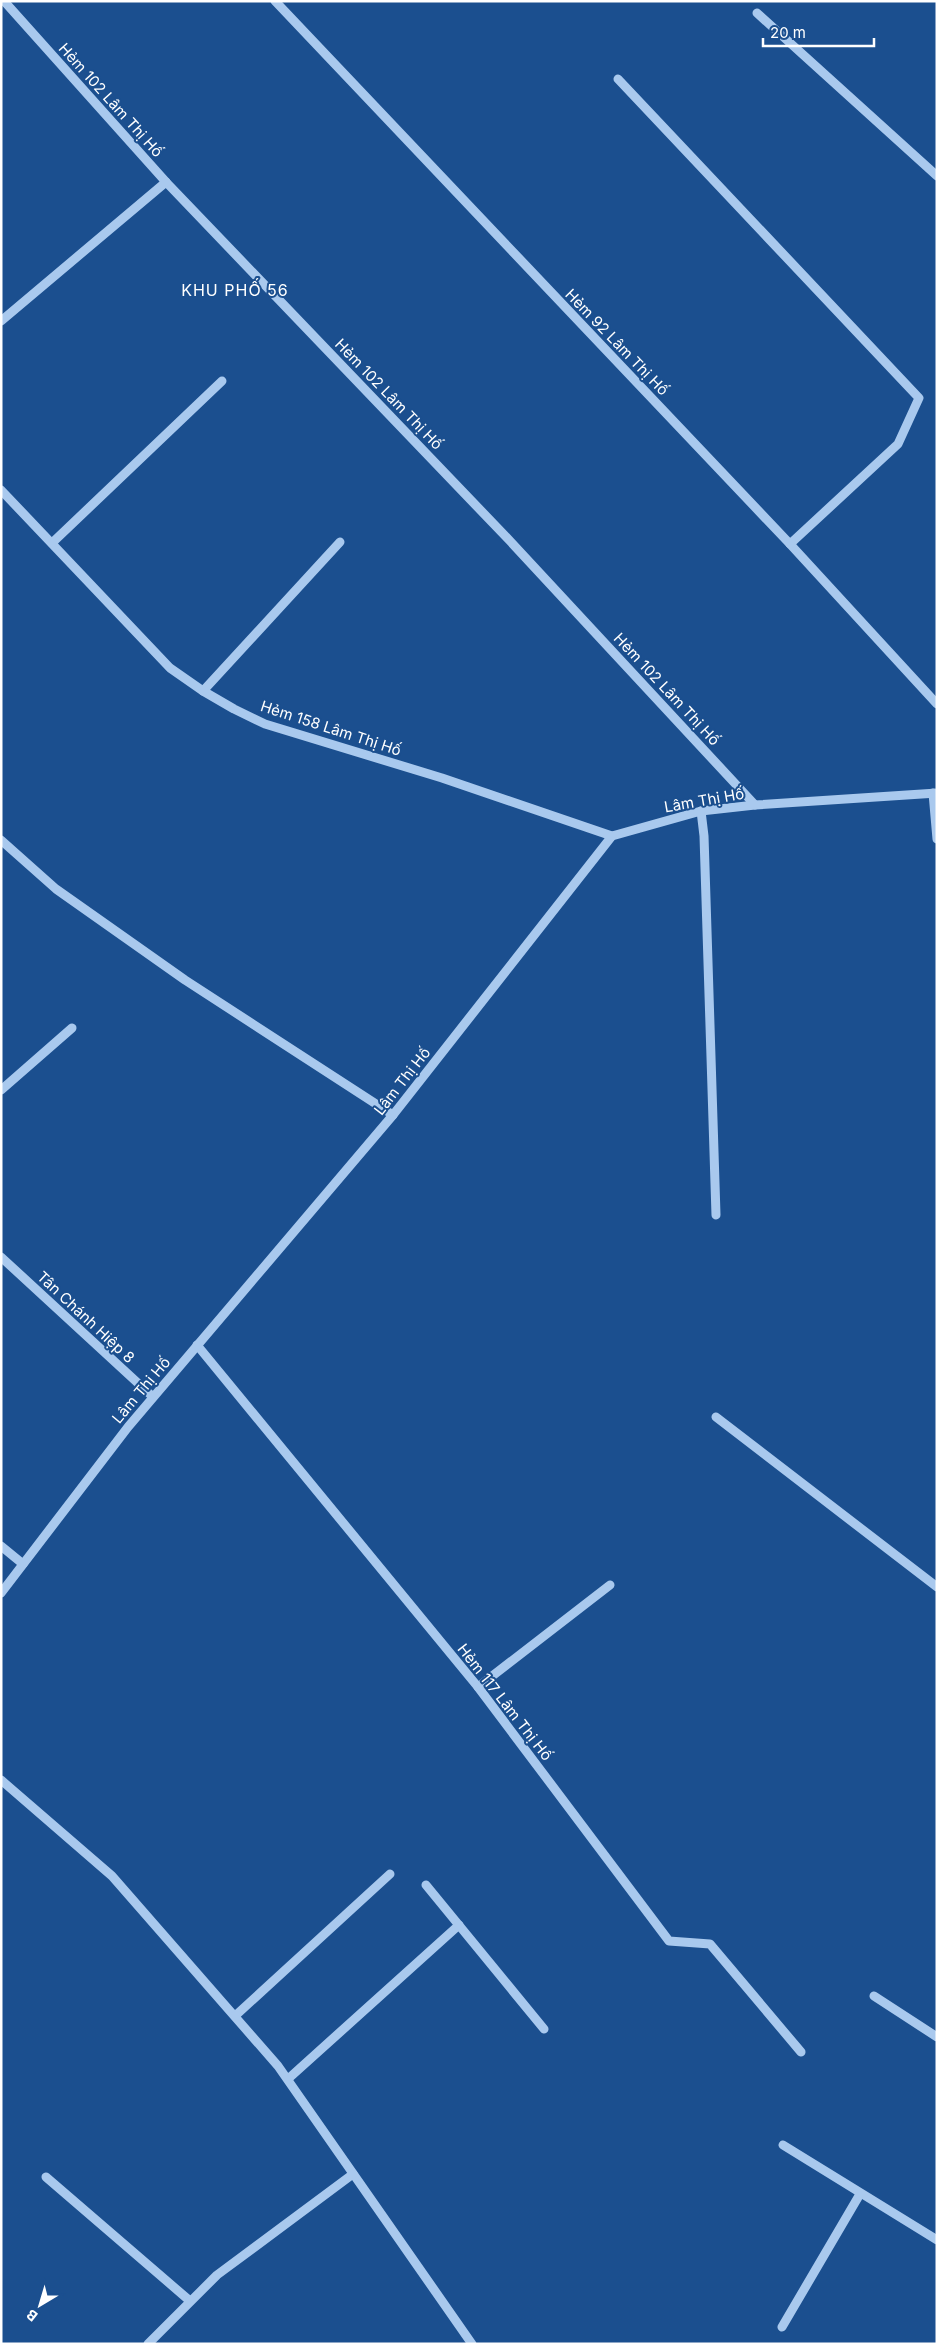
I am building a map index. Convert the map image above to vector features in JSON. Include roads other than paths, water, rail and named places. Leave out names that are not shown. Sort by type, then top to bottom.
[{"type":"street","name":"Hẻm 102 Lâm Thị Hố","points":[[4,1],[166,182],[512,542],[755,805]]},
{"type":"street","name":"Hẻm 92 Lâm Thị Hố","points":[[275,1],[790,544],[937,704]]},
{"type":"street","points":[[758,13],[937,176]]},
{"type":"street","points":[[618,79],[919,398],[898,444],[790,544]]},
{"type":"street","points":[[1,321],[166,182]]},
{"type":"street","points":[[52,543],[222,381]]},
{"type":"street","name":"Hẻm 158 Lâm Thị Hố","points":[[1,490],[170,668],[203,691],[234,709],[265,724],[442,778],[612,836]]},
{"type":"street","points":[[203,691],[340,542]]},
{"type":"street","points":[[935,793],[937,839]]},
{"type":"street","name":"Lâm Thị Hố","points":[[1,1593],[153,1397],[393,1115],[612,836],[701,811],[755,805],[935,793]]},
{"type":"street","points":[[701,811],[704,836],[716,1215]]},
{"type":"street","points":[[1,840],[56,889],[185,980],[393,1115]]},
{"type":"street","points":[[1,1090],[72,1028]]},
{"type":"street","name":"Tân Chánh Hiệp 8","points":[[1,1257],[153,1397]]},
{"type":"street","name":"Hẻm 117 Lâm Thị Hố","points":[[197,1345],[478,1687],[669,1941],[710,1944],[800,2052]]},
{"type":"street","points":[[716,1416],[937,1587]]},
{"type":"street","points":[[1,1546],[24,1564]]},
{"type":"street","points":[[478,1687],[610,1585]]},
{"type":"street","points":[[1,1780],[112,1876],[288,2079],[472,2344]]},
{"type":"street","points":[[235,2016],[390,1874]]},
{"type":"street","points":[[426,1885],[544,2029]]},
{"type":"street","points":[[288,2079],[459,1925]]},
{"type":"street","points":[[874,1996],[937,2037]]},
{"type":"street","points":[[783,2145],[937,2240]]},
{"type":"street","points":[[148,2344],[217,2274],[353,2174]]},
{"type":"street","points":[[46,2177],[190,2301]]},
{"type":"street","points":[[782,2327],[860,2194]]},
{"type":"district","name":"KHU PHỐ 56","points":[[235,290]]}]
